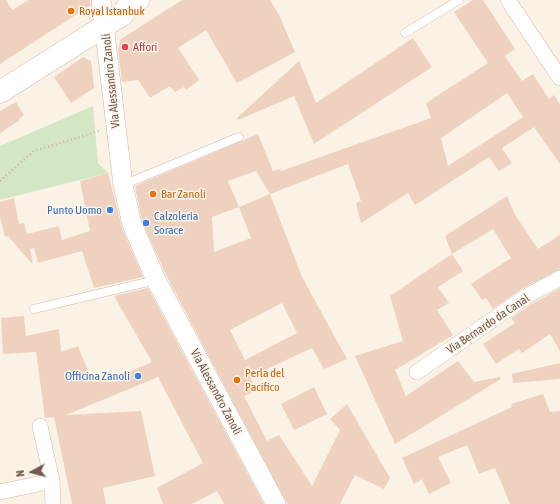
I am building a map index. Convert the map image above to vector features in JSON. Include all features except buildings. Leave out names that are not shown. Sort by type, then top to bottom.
[{"type":"main road","points":[[0,92],[122,15],[129,5],[138,0]]},
{"type":"street","name":"Via Alessandro Zanoli","points":[[101,0],[123,185],[132,224],[156,280],[276,504]]},
{"type":"street","points":[[508,0],[560,78]]},
{"type":"street","name":"Via Bernardo da Canal","points":[[417,372],[527,296],[560,278]]},
{"type":"street","points":[[40,426],[52,481],[53,504]]},
{"type":"street","points":[[0,492],[52,481]]},
{"type":"lane","points":[[405,33],[459,0]]},
{"type":"lane","points":[[123,185],[239,137]]},
{"type":"lane","points":[[34,309],[156,280]]},
{"type":"path","points":[[0,181],[34,151],[101,131]]},
{"type":"green space","points":[[93,106],[98,163],[108,173],[0,200],[0,146]]},
{"type":"place","name":"Royal Istanbuk","points":[[71,11]]},
{"type":"place","name":"Affori","points":[[125,47]]},
{"type":"place","name":"Bar Zanoli","points":[[153,194]]},
{"type":"place","name":"Punto Uomo","points":[[110,210]]},
{"type":"place","name":"Calzoleria Sorace","points":[[146,223]]},
{"type":"place","name":"Officina Zanoli","points":[[138,376]]},
{"type":"place","name":"Perla del Pacifico","points":[[237,380]]}]
